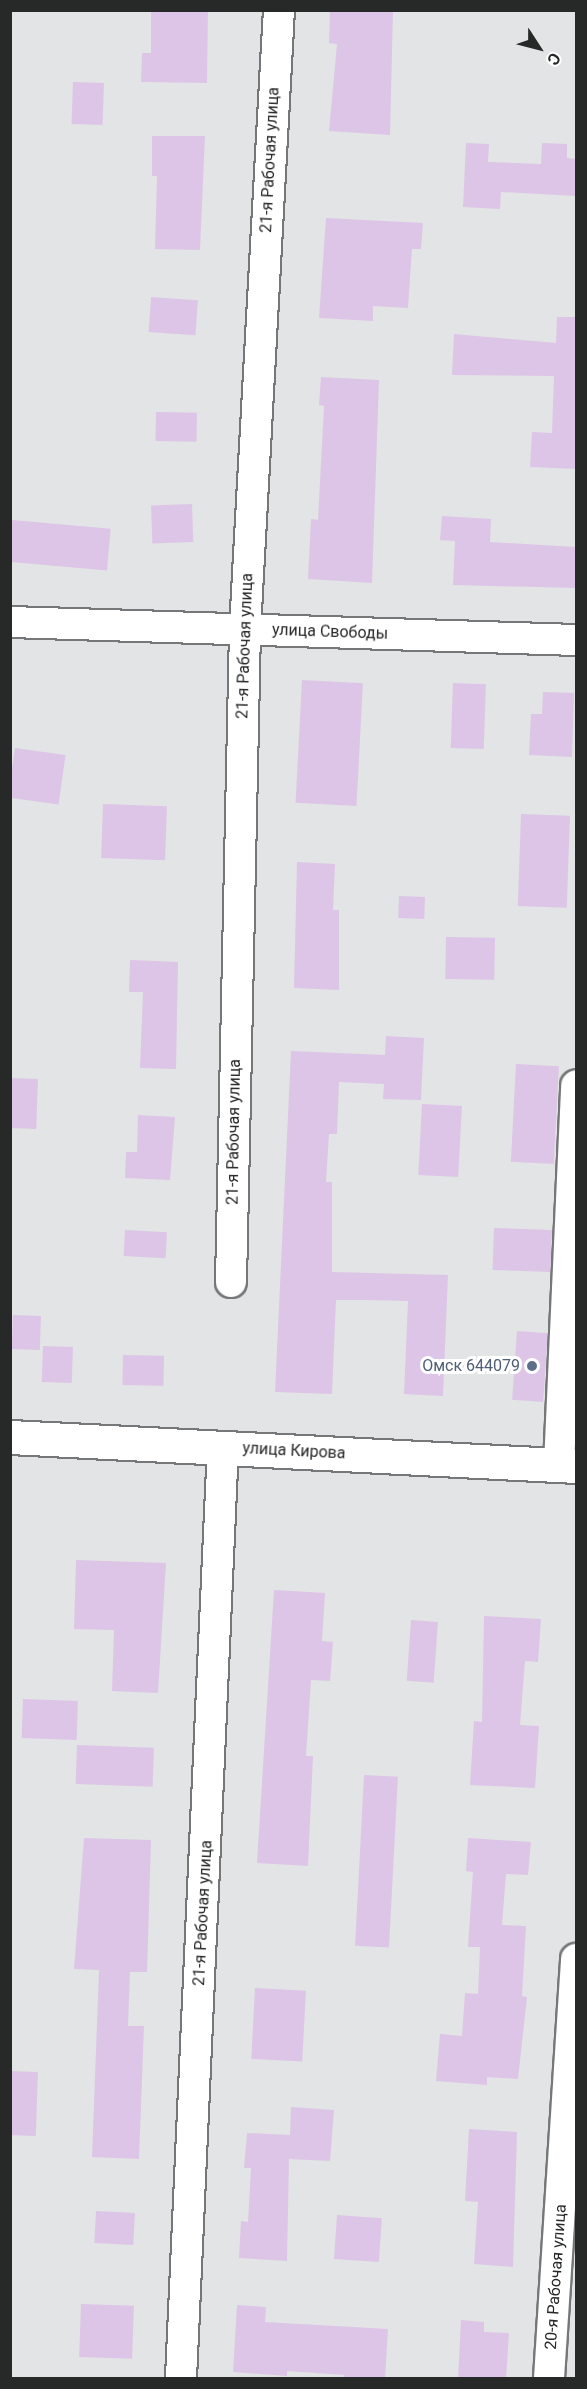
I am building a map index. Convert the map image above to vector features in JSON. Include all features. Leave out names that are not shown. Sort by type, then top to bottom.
[{"type":"main road","name":"улица Кирова","points":[[10,1437],[568,1466]]},
{"type":"street","name":"21-я Рабочая улица","points":[[231,1282],[245,629],[279,10]]},
{"type":"street","name":"улица Свободы","points":[[10,622],[576,640]]},
{"type":"street","points":[[568,1466],[576,1085]]},
{"type":"street","name":"21-я Рабочая улица","points":[[181,2379],[223,1448]]},
{"type":"street","name":"20-я Рабочая улица","points":[[549,2379],[576,1959]]},
{"type":"building","points":[[151,10],[208,10],[207,83],[141,82],[142,53],[151,53]]},
{"type":"building","points":[[330,10],[393,10],[390,135],[329,131],[337,44],[329,43]]},
{"type":"building","points":[[73,82],[104,83],[103,125],[72,124]]},
{"type":"building","points":[[152,136],[205,136],[200,250],[155,249],[157,176],[152,176]]},
{"type":"building","points":[[466,143],[489,144],[488,162],[541,164],[542,143],[567,144],[567,158],[576,159],[576,196],[501,192],[500,209],[463,207]]},
{"type":"building","points":[[326,218],[423,223],[421,249],[412,249],[408,308],[373,306],[373,321],[319,318]]},
{"type":"building","points":[[151,297],[198,300],[195,335],[149,332]]},
{"type":"building","points":[[557,317],[576,317],[576,469],[530,467],[532,432],[552,433],[554,376],[452,375],[454,334],[556,343]]},
{"type":"building","points":[[321,377],[379,380],[372,583],[308,579],[311,519],[318,520],[324,406],[319,405]]},
{"type":"building","points":[[156,412],[197,413],[196,442],[155,441]]},
{"type":"building","points":[[192,504],[193,542],[152,543],[151,505]]},
{"type":"building","points":[[442,516],[491,519],[490,542],[576,547],[576,588],[453,585],[455,541],[440,540]]},
{"type":"building","points":[[12,520],[111,529],[107,570],[10,562]]},
{"type":"building","points":[[302,680],[363,683],[356,806],[296,803]]},
{"type":"building","points":[[453,683],[486,684],[484,749],[451,748]]},
{"type":"building","points":[[543,692],[574,693],[572,757],[529,755],[531,714],[542,714]]},
{"type":"building","points":[[15,748],[66,755],[59,805],[10,798]]},
{"type":"building","points":[[103,804],[167,806],[165,860],[101,858]]},
{"type":"building","points":[[521,814],[570,816],[567,908],[518,906]]},
{"type":"building","points":[[297,862],[335,864],[333,910],[339,910],[339,990],[294,988]]},
{"type":"building","points":[[399,896],[425,897],[424,919],[398,918]]},
{"type":"building","points":[[446,937],[495,938],[494,980],[445,979]]},
{"type":"building","points":[[130,960],[178,962],[176,1069],[140,1068],[143,992],[129,992]]},
{"type":"building","points":[[386,1036],[424,1038],[421,1100],[383,1099],[384,1084],[339,1082],[337,1134],[329,1134],[326,1182],[332,1182],[332,1272],[448,1275],[443,1396],[404,1394],[408,1301],[336,1300],[332,1394],[275,1392],[291,1051],[385,1055]]},
{"type":"building","points":[[516,1064],[559,1066],[554,1164],[511,1162]]},
{"type":"building","points":[[10,1078],[38,1079],[36,1129],[10,1128]]},
{"type":"building","points":[[422,1104],[462,1106],[458,1177],[418,1175]]},
{"type":"building","points":[[138,1115],[175,1117],[170,1180],[125,1178],[126,1152],[137,1152]]},
{"type":"building","points":[[494,1228],[552,1230],[550,1272],[493,1270]]},
{"type":"building","points":[[125,1230],[167,1232],[166,1258],[124,1256]]},
{"type":"building","points":[[13,1315],[41,1316],[40,1350],[12,1349]]},
{"type":"building","points":[[517,1331],[548,1333],[543,1402],[512,1400]]},
{"type":"building","points":[[43,1346],[73,1347],[72,1383],[42,1382]]},
{"type":"building","points":[[123,1355],[164,1356],[163,1386],[122,1385]]},
{"type":"building","points":[[76,1560],[166,1563],[158,1693],[112,1691],[114,1630],[74,1629]]},
{"type":"building","points":[[274,1590],[325,1593],[322,1641],[333,1642],[330,1681],[311,1680],[306,1756],[313,1756],[308,1866],[257,1863]]},
{"type":"building","points":[[484,1616],[541,1619],[538,1662],[525,1661],[520,1725],[539,1726],[535,1788],[470,1785],[474,1721],[482,1722]]},
{"type":"building","points":[[411,1620],[438,1622],[434,1683],[407,1681]]},
{"type":"building","points":[[23,1699],[78,1701],[77,1740],[22,1738]]},
{"type":"building","points":[[77,1745],[154,1748],[153,1787],[76,1784]]},
{"type":"building","points":[[364,1775],[398,1777],[389,1948],[355,1946]]},
{"type":"building","points":[[84,1838],[151,1840],[147,1972],[130,1972],[128,2026],[144,2026],[139,2159],[92,2157],[99,1970],[74,1969]]},
{"type":"building","points":[[468,1838],[531,1842],[528,1875],[506,1874],[502,1925],[526,1926],[522,1996],[527,1997],[518,2079],[487,2077],[487,2085],[436,2081],[440,2034],[462,2036],[465,1993],[478,1994],[480,1947],[468,1947],[473,1872],[466,1871]]},
{"type":"building","points":[[255,1988],[306,1991],[302,2062],[251,2059]]},
{"type":"building","points":[[10,2071],[38,2072],[36,2136],[10,2135]]},
{"type":"building","points":[[291,2107],[334,2110],[330,2161],[289,2159],[287,2261],[239,2258],[241,2221],[248,2222],[251,2168],[244,2168],[247,2133],[290,2135]]},
{"type":"building","points":[[469,2129],[517,2132],[513,2267],[474,2264],[478,2202],[465,2201]]},
{"type":"building","points":[[96,2211],[135,2213],[133,2245],[94,2243]]},
{"type":"building","points":[[337,2215],[382,2218],[379,2262],[334,2259]]},
{"type":"building","points":[[81,2304],[134,2306],[132,2359],[79,2357]]},
{"type":"building","points":[[237,2305],[266,2307],[265,2322],[388,2329],[385,2379],[344,2379],[344,2375],[287,2371],[287,2376],[233,2372]]},
{"type":"building","points":[[461,2320],[484,2322],[484,2332],[509,2333],[506,2379],[458,2379]]},
{"type":"place","name":"Омск 644079","points":[[532,1366]]}]
